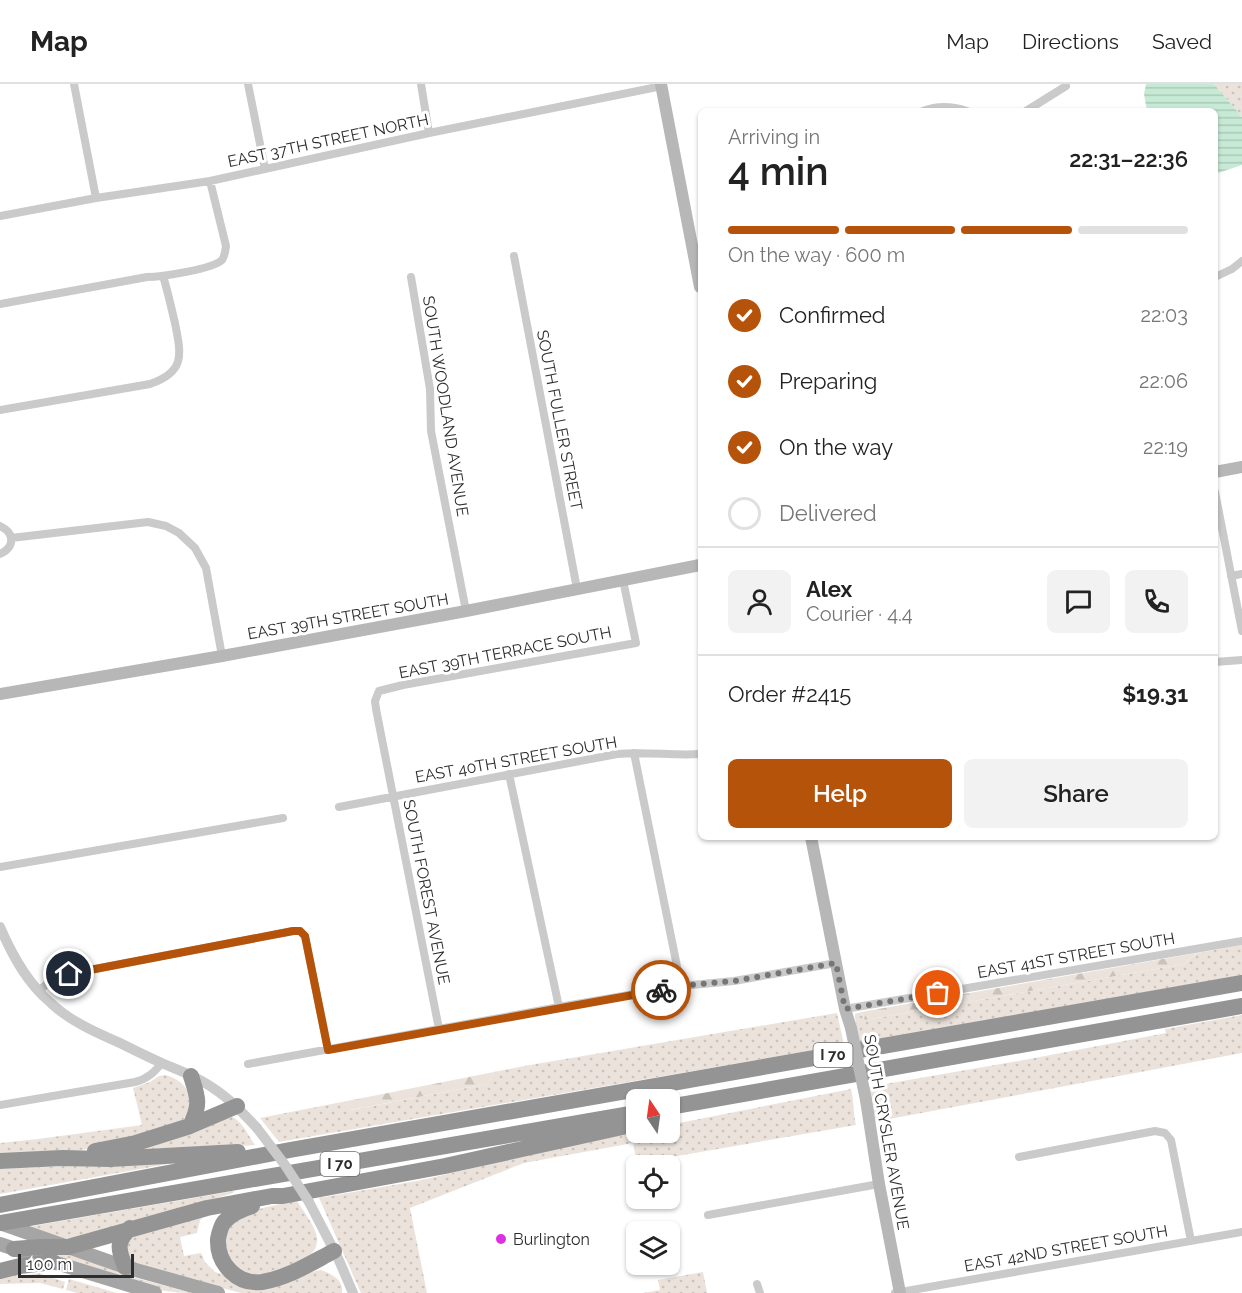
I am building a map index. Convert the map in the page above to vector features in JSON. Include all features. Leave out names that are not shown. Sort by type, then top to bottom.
[{"type":"highway","name":"I 70","points":[[4,1205],[290,1150],[1242,983]]},
{"type":"highway","name":"I 70","points":[[680,1105],[1242,1006]]},
{"type":"highway","points":[[190,1126],[199,1104],[192,1076]]},
{"type":"highway","points":[[680,1114],[823,1080]]},
{"type":"highway","points":[[62,1158],[136,1143],[190,1126],[237,1106]]},
{"type":"highway","name":"I 70","points":[[5,1225],[43,1216],[626,1115]]},
{"type":"highway","points":[[334,1251],[289,1275],[262,1282],[249,1281],[238,1277],[225,1264],[218,1250],[218,1236],[223,1223],[243,1208],[283,1196],[445,1166],[626,1126]]},
{"type":"highway","points":[[0,1161],[62,1158],[110,1159],[208,1152],[290,1150]]},
{"type":"highway","points":[[7,1246],[68,1247],[207,1208],[283,1196]]},
{"type":"highway","points":[[0,1261],[7,1246],[5,1225]]},
{"type":"highway","points":[[125,1267],[119,1245],[121,1237],[130,1228]]},
{"type":"highway","points":[[0,1271],[53,1262]]},
{"type":"main road","points":[[661,85],[698,263]]},
{"type":"main road","points":[[1218,471],[1242,467]]},
{"type":"main road","name":"EAST 39TH STREET SOUTH","points":[[0,694],[222,656],[698,565]]},
{"type":"main road","name":"SOUTH CRYSLER AVENUE","points":[[812,840],[845,1009],[866,1100],[899,1293]]},
{"type":"main road","points":[[5,1225],[125,1267],[218,1293]]},
{"type":"main road","points":[[7,1246],[155,1293]]},
{"type":"street","points":[[74,84],[96,198]]},
{"type":"street","points":[[248,84],[265,169]]},
{"type":"street","points":[[421,84],[429,133]]},
{"type":"street","name":"EAST 37TH STREET NORTH","points":[[0,216],[96,198],[211,183],[429,133],[661,85]]},
{"type":"street","points":[[1031,108],[1066,86]]},
{"type":"street","points":[[936,108],[944,106],[957,108]]},
{"type":"street","points":[[0,304],[213,266],[222,260],[226,246],[211,183]]},
{"type":"street","name":"SOUTH FULLER STREET","points":[[514,256],[577,589]]},
{"type":"street","points":[[1218,276],[1242,261]]},
{"type":"street","points":[[0,410],[137,387],[162,380],[170,374],[180,357],[163,276]]},
{"type":"street","name":"SOUTH WOODLAND AVENUE","points":[[411,277],[430,389],[431,431],[465,611]]},
{"type":"street","points":[[1218,508],[1242,631]]},
{"type":"street","points":[[11,538],[148,522],[166,526],[179,533],[195,548],[206,568],[222,656]]},
{"type":"street","points":[[0,526],[6,528],[11,538],[8,549],[0,554]]},
{"type":"street","points":[[1231,576],[1242,574]]},
{"type":"street","name":"EAST 39TH TERRACE SOUTH","points":[[379,691],[636,643],[623,580]]},
{"type":"street","points":[[1218,662],[1242,660]]},
{"type":"street","name":"SOUTH FOREST AVENUE","points":[[379,691],[375,709],[439,1029]]},
{"type":"street","points":[[634,753],[681,986]]},
{"type":"street","name":"EAST 40TH STREET SOUTH","points":[[339,807],[509,774],[634,753],[698,754]]},
{"type":"street","points":[[509,774],[559,1007]]},
{"type":"street","points":[[0,867],[283,818]]},
{"type":"street","points":[[0,927],[23,972],[51,1004],[72,1020],[192,1076],[212,1087],[237,1106],[285,1165],[309,1202],[353,1293]]},
{"type":"street","points":[[38,991],[55,978],[69,974],[300,931],[305,936],[328,1050]]},
{"type":"street","name":"EAST 41ST STREET SOUTH","points":[[845,1009],[1242,941]]},
{"type":"street","points":[[248,1064],[681,986],[734,981],[836,963]]},
{"type":"street","points":[[0,1106],[143,1080],[162,1063]]},
{"type":"street","points":[[1019,1157],[1155,1131],[1165,1133],[1171,1140],[1191,1241]]},
{"type":"street","points":[[708,1215],[879,1184]]},
{"type":"street","name":"EAST 42ND STREET SOUTH","points":[[899,1293],[1242,1232]]},
{"type":"green space","points":[[1214,84],[1242,84],[1242,117]]},
{"type":"green space","points":[[1242,945],[1242,975],[859,1043],[855,1014],[861,1012],[865,1020],[1184,964],[1197,953]]},
{"type":"green space","points":[[1197,953],[1184,964],[865,1020],[861,1012]]},
{"type":"green space","points":[[837,1013],[844,1045],[279,1142],[260,1118],[342,1102],[351,1110],[487,1084],[494,1072],[524,1066]]},
{"type":"green space","points":[[1242,1015],[1242,1053],[873,1122],[868,1087],[1166,1033],[1165,1029]]},
{"type":"green space","points":[[494,1072],[487,1084],[350,1110],[342,1102]]},
{"type":"green space","points":[[165,1075],[180,1082],[188,1093],[189,1107],[182,1121],[97,1147],[0,1155],[0,1143],[142,1125],[133,1088]]},
{"type":"green space","points":[[851,1089],[856,1125],[680,1156],[635,1155],[633,1143],[680,1143],[680,1123]]},
{"type":"green space","points":[[230,1116],[241,1124],[255,1145],[137,1153],[124,1150]]},
{"type":"green space","points":[[626,1134],[626,1143],[633,1143],[524,1163],[410,1208],[427,1293],[361,1293],[319,1198],[422,1180]]},
{"type":"green space","points":[[185,1161],[0,1194],[0,1169]]},
{"type":"green space","points":[[234,1191],[83,1238],[63,1239],[27,1227]]},
{"type":"green space","points":[[297,1201],[313,1226],[317,1237],[314,1250],[308,1257],[288,1268],[265,1274],[246,1273],[228,1259],[225,1235],[236,1220],[256,1210]]},
{"type":"green space","points":[[210,1211],[200,1220],[197,1233],[180,1237],[184,1256],[201,1253],[205,1262],[215,1272],[256,1283],[321,1270],[339,1281],[342,1293],[241,1293],[131,1263],[123,1243],[128,1237]]},
{"type":"green space","points":[[32,1249],[61,1251],[132,1277],[192,1293],[172,1292],[131,1284]]},
{"type":"green space","points":[[20,1272],[22,1276],[39,1273],[65,1282],[63,1289],[40,1283],[0,1284],[0,1277]]},
{"type":"green space","points":[[703,1272],[707,1293],[643,1293],[660,1290],[658,1280]]},
{"type":"green space","points":[[69,1279],[117,1293],[77,1293],[66,1290]]},
{"type":"shaded area","points":[[1146,84],[1214,84],[1242,117],[1242,165],[1218,173],[1218,108],[1146,108],[1144,94]]},
{"type":"way so far","points":[[661,990],[734,981],[836,963],[845,1009],[938,993]]},
{"type":"place","name":"Burlington","points":[[501,1239]]},
{"type":"route","points":[[69,974],[300,931],[305,936],[328,1050],[661,990]]}]
